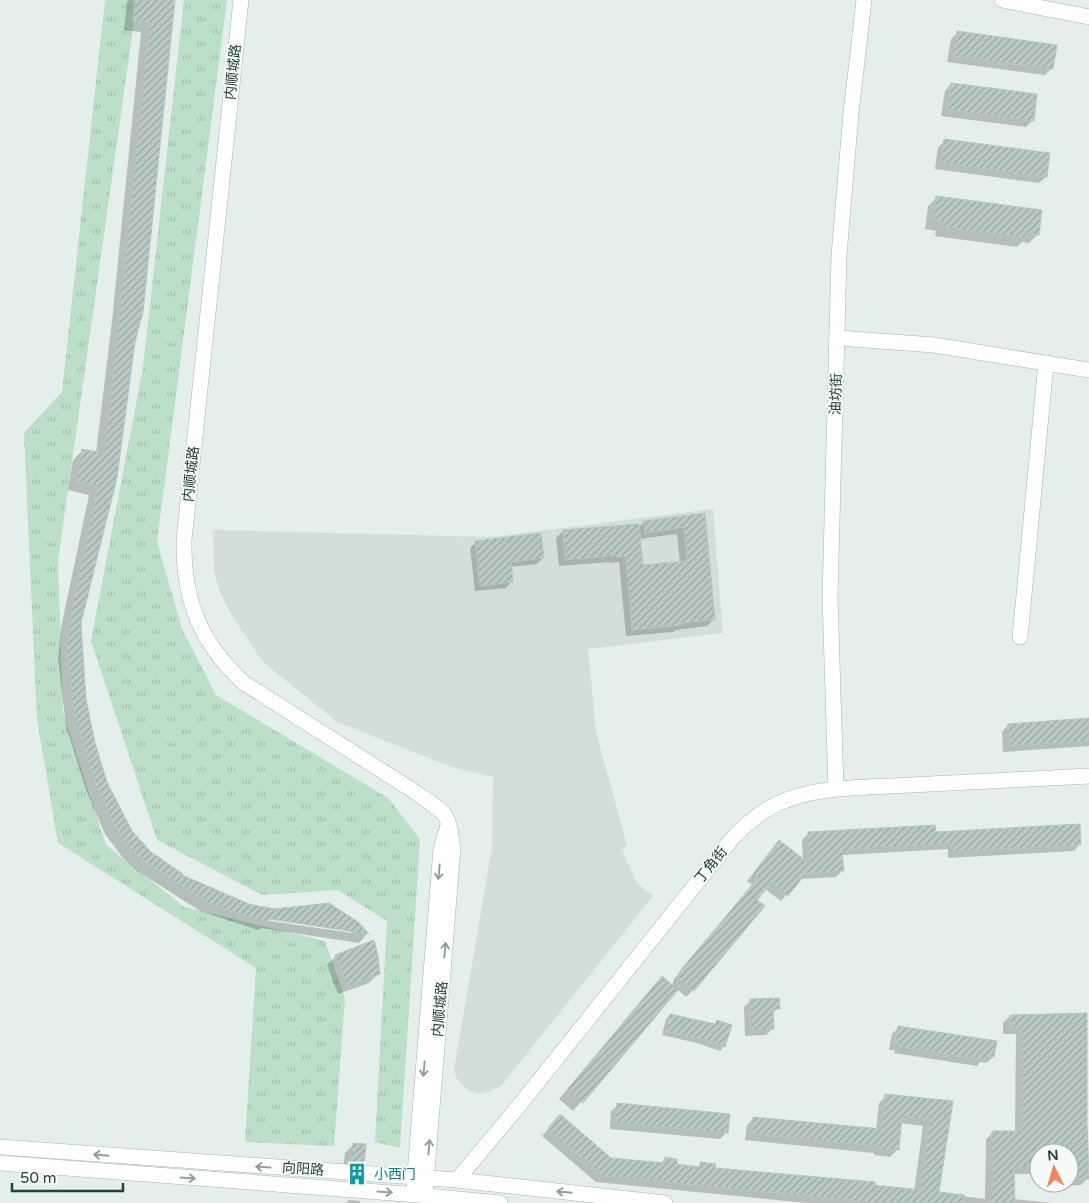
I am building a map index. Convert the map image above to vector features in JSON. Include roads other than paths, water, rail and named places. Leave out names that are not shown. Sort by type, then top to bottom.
[{"type":"street","name":"内顺城路","points":[[241,0],[184,540],[185,578],[188,594],[203,632],[227,668],[244,683],[412,790],[437,808],[448,824],[453,848],[419,1197]]},
{"type":"street","name":"油坊街","points":[[836,789],[830,597],[839,255],[851,114],[864,0]]},
{"type":"street","points":[[1002,0],[1089,17]]},
{"type":"street","points":[[838,338],[934,345],[1089,370]]},
{"type":"street","points":[[1020,637],[1046,363]]},
{"type":"street","name":"丁角街","points":[[457,1180],[522,1102],[731,840],[743,827],[778,803],[815,792],[836,789],[1089,776]]},
{"type":"street","name":"向阳路","points":[[0,1147],[457,1180],[665,1203]]},
{"type":"street","name":"向阳路","points":[[0,1163],[500,1203]]},
{"type":"place","name":"小西门","points":[[357,1174]]}]
